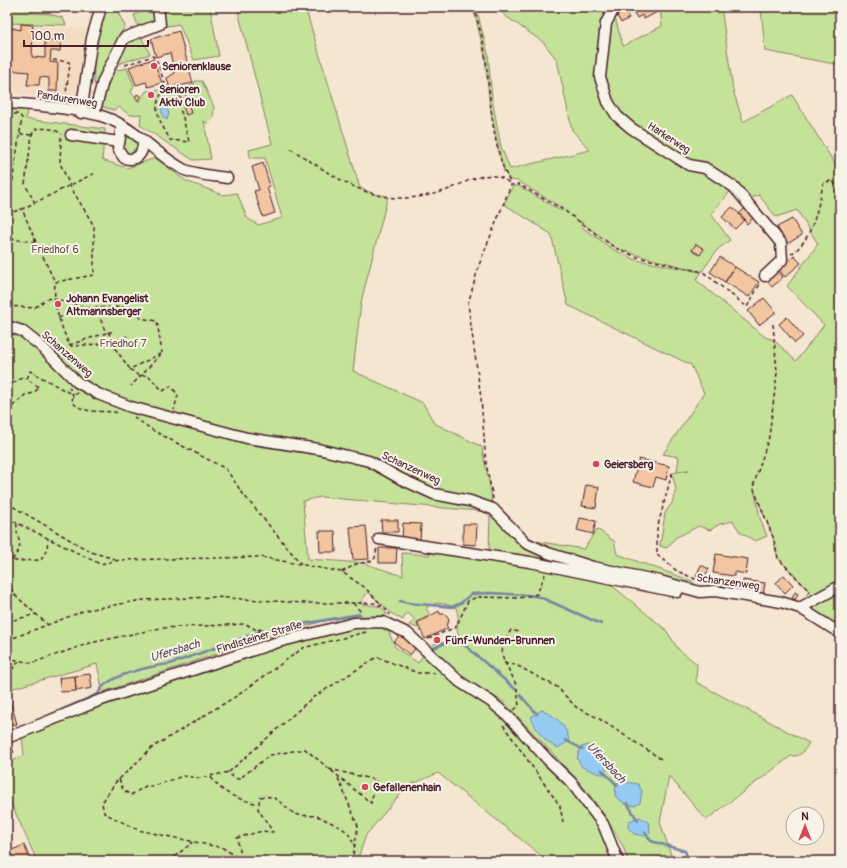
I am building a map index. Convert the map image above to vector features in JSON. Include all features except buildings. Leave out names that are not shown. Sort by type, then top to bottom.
[{"type":"street","points":[[81,112],[92,38],[101,7]]},
{"type":"street","points":[[94,114],[103,81],[124,38],[160,24],[158,7]]},
{"type":"street","name":"Harkerweg","points":[[615,7],[606,23],[600,77],[608,102],[617,116],[631,128],[689,165],[705,168],[734,187],[781,243],[782,260]]},
{"type":"street","name":"Pandurenweg","points":[[7,103],[81,112],[106,118],[122,126],[143,142],[186,170],[227,178]]},
{"type":"street","points":[[122,126],[118,149],[121,154],[129,159],[134,159],[141,154],[143,142]]},
{"type":"street","points":[[66,135],[119,142]]},
{"type":"street","points":[[765,276],[782,260]]},
{"type":"street","name":"Schanzenweg","points":[[7,326],[22,331],[42,347],[77,382],[131,407],[247,438],[318,449],[369,461],[401,479],[434,494],[470,501],[493,509],[526,543],[548,553],[593,566],[660,581],[700,592],[715,591],[781,602],[800,608],[840,633]]},
{"type":"street","points":[[379,539],[530,562],[694,595],[700,592]]},
{"type":"street","points":[[800,608],[840,586]]},
{"type":"street","name":"Findlsteiner Straße","points":[[7,738],[98,701],[278,642],[366,622],[383,622],[407,633],[460,682],[490,701],[505,713],[576,788],[603,824],[618,861]]},
{"type":"path","points":[[473,7],[486,56],[489,100],[498,146],[504,172],[512,185]]},
{"type":"path","points":[[125,65],[153,56],[158,61],[165,84],[173,94],[179,107],[189,142],[170,140],[162,124],[157,104],[164,90],[165,84]]},
{"type":"path","points":[[53,60],[69,62],[70,64],[64,110]]},
{"type":"path","points":[[7,114],[19,114],[22,118],[10,197],[7,201]]},
{"type":"path","points":[[35,203],[25,184],[32,135],[36,129],[46,128],[56,130],[66,135],[60,163],[70,186],[94,226],[94,275],[55,282]]},
{"type":"path","points":[[20,134],[32,135]]},
{"type":"path","points":[[291,149],[351,185],[374,194],[400,198],[424,197],[448,190],[468,180],[484,176],[502,178],[512,185],[518,184],[565,211],[615,248],[636,257],[703,272],[747,307],[765,276]]},
{"type":"path","points":[[7,161],[16,161]]},
{"type":"path","points":[[7,214],[35,203],[95,173]]},
{"type":"path","points":[[782,260],[800,248],[812,227],[824,182],[832,181],[840,192]]},
{"type":"path","points":[[493,499],[486,463],[481,398],[468,304],[479,265],[512,185]]},
{"type":"path","points":[[22,209],[55,282],[53,298],[58,318],[69,345]]},
{"type":"path","points":[[7,240],[12,239],[36,242]]},
{"type":"path","points":[[7,268],[12,239]]},
{"type":"path","points":[[7,306],[34,308],[47,299],[53,298],[87,308],[131,307],[141,318],[157,321],[162,353]]},
{"type":"path","points":[[58,318],[87,308]]},
{"type":"path","points":[[96,308],[107,333],[115,343]]},
{"type":"path","points":[[773,324],[777,373],[769,437],[753,487],[773,538],[778,558],[809,591],[800,608]]},
{"type":"path","points":[[69,345],[114,332]]},
{"type":"path","points":[[69,345],[115,343],[127,336]]},
{"type":"path","points":[[111,343],[130,369],[139,376],[148,375],[163,391],[171,386],[178,395],[171,418]]},
{"type":"path","points":[[130,369],[162,353]]},
{"type":"path","points":[[131,386],[162,353]]},
{"type":"path","points":[[7,387],[24,377],[26,378],[32,371],[73,395]]},
{"type":"path","points":[[7,411],[25,395],[34,393],[38,387],[26,378]]},
{"type":"path","points":[[67,384],[73,395],[72,402],[80,409],[125,414]]},
{"type":"path","points":[[73,395],[89,388]]},
{"type":"path","points":[[130,415],[154,431],[226,468],[243,494],[301,564]]},
{"type":"path","points":[[672,473],[657,529],[657,555],[677,572],[698,580],[715,591]]},
{"type":"path","points":[[7,503],[91,552],[120,560]]},
{"type":"path","points":[[7,518],[18,522],[100,564],[120,560],[260,557],[342,572],[364,587],[394,617]]},
{"type":"path","points":[[12,560],[19,552],[21,546],[18,522]]},
{"type":"path","points":[[7,558],[16,561],[41,560],[47,549],[48,538]]},
{"type":"path","points":[[342,572],[356,564],[372,561],[375,558],[379,539]]},
{"type":"path","points":[[423,641],[456,627],[468,601],[477,598],[519,598],[537,594],[548,566]]},
{"type":"path","points":[[7,583],[16,596],[48,625]]},
{"type":"path","points":[[7,592],[16,596]]},
{"type":"path","points":[[7,639],[86,610],[143,600],[214,597],[304,603],[374,603],[384,607]]},
{"type":"path","points":[[353,603],[361,611],[366,622]]},
{"type":"path","points":[[7,622],[36,614]]},
{"type":"path","points":[[242,860],[223,848],[138,830],[104,813],[102,803],[115,783],[153,748],[238,694],[303,648],[364,633],[383,622]]},
{"type":"path","points":[[7,658],[19,659],[32,663],[90,643],[161,628],[246,624],[265,633]]},
{"type":"path","points":[[257,630],[260,629],[278,642]]},
{"type":"path","points":[[505,713],[519,706],[516,686],[502,659],[503,643],[511,630],[519,632]]},
{"type":"path","points":[[119,779],[123,790],[131,795],[146,786],[154,786],[183,776],[200,778],[229,772],[312,698],[377,657],[418,673],[452,673]]},
{"type":"path","points":[[7,675],[21,661],[19,659]]},
{"type":"path","points":[[504,663],[516,665],[557,687],[577,708],[598,718],[661,759]]},
{"type":"path","points":[[502,724],[560,806],[563,822]]},
{"type":"path","points":[[229,772],[233,778],[239,779],[270,756],[305,749],[337,776],[371,803],[376,780],[329,769]]},
{"type":"path","points":[[211,776],[224,792],[238,799],[258,804]]},
{"type":"path","points":[[337,776],[358,826],[352,861]]},
{"type":"path","points":[[242,860],[237,838],[262,831],[272,832],[258,809],[260,797],[274,798],[285,805],[292,812],[304,816],[317,816],[338,825],[346,830],[355,847]]},
{"type":"path","points":[[169,861],[193,842]]},
{"type":"shaded area","points":[[7,25],[90,29],[79,97],[62,98],[7,93]]},
{"type":"green space","points":[[7,7],[32,7],[31,13],[50,14],[63,18],[66,25],[7,23]]},
{"type":"green space","points":[[106,7],[115,7],[125,26],[98,78],[97,84],[94,84],[95,55]]},
{"type":"green space","points":[[136,7],[152,7],[155,14],[155,21],[138,26],[134,15],[139,13]]},
{"type":"green space","points":[[159,7],[210,7],[219,56],[194,60],[179,24],[162,27]]},
{"type":"green space","points":[[237,7],[305,7],[360,188],[374,194],[388,196],[361,302],[353,371],[423,403],[434,423],[482,447],[490,488],[492,504],[491,512],[535,541],[584,549],[597,529],[614,541],[617,554],[692,581],[700,592],[694,595],[531,558],[489,552],[490,512],[320,497],[303,501],[308,559],[363,563],[403,576],[402,553],[430,555],[431,550],[485,556],[609,583],[666,630],[678,649],[697,664],[696,682],[809,743],[802,753],[797,756],[791,756],[706,820],[669,776],[660,822],[673,861],[628,861],[623,846],[603,813],[584,788],[556,757],[504,702],[462,679],[430,647],[436,643],[459,642],[457,629],[458,617],[456,608],[445,604],[437,603],[426,608],[430,615],[417,622],[418,628],[409,625],[415,620],[409,614],[406,614],[403,620],[391,613],[368,592],[360,603],[377,606],[384,610],[387,614],[384,616],[354,616],[320,622],[255,641],[103,692],[97,664],[7,690],[7,110],[27,109],[26,119],[105,129],[102,160],[127,168],[155,158],[186,181],[223,195],[237,193],[247,218],[258,225],[282,218],[265,158],[250,158],[249,150],[272,144]],"holes":[[[601,752],[610,763],[604,773]]]},
{"type":"green space","points":[[473,7],[476,7],[488,54],[492,99],[501,147],[510,169],[590,150],[572,130],[557,60],[543,42],[504,15],[496,7],[604,7],[599,77],[607,102],[616,117],[631,129],[688,166],[704,170],[733,188],[711,214],[730,240],[717,250],[696,280],[765,337],[774,340],[796,361],[824,325],[787,286],[818,244],[797,210],[776,217],[759,195],[749,199],[735,186],[705,167],[689,163],[632,127],[618,115],[610,101],[602,77],[609,8],[612,7],[623,46],[662,26],[660,7],[721,7],[733,90],[743,122],[792,95],[840,172],[840,584],[801,608],[840,587],[840,633],[800,609],[809,591],[778,558],[773,537],[755,493],[760,518],[767,536],[755,541],[740,532],[733,521],[720,524],[710,530],[699,526],[675,538],[667,548],[660,546],[665,513],[672,503],[676,489],[672,473],[689,470],[677,471],[679,457],[663,454],[704,393],[691,365],[568,305],[551,234],[504,204],[513,186],[519,186],[561,211],[562,208],[518,181],[510,180],[504,172],[489,100],[485,56]],"holes":[[[580,221],[616,248],[637,255],[701,272],[636,260],[614,250],[582,227]]]},
{"type":"green space","points":[[761,7],[840,7],[840,65],[765,51]]},
{"type":"green space","points":[[140,35],[150,54],[117,64],[127,39]]},
{"type":"green space","points":[[127,68],[134,86],[131,92],[139,102],[146,91],[178,89],[194,85],[195,81],[202,81],[214,107],[213,119],[208,124],[204,121],[211,159],[193,160],[140,125],[141,114],[130,115],[119,107],[114,110],[100,106],[106,84],[112,71]]},
{"type":"green space","points":[[126,137],[135,139],[139,143],[138,149],[134,149],[132,155],[127,156],[122,146]]},
{"type":"green space","name":"Gefallenenhain","points":[[357,626],[387,628],[395,647],[418,663],[425,652],[499,711],[560,775],[594,816],[616,861],[548,861],[438,773],[406,787],[366,835],[357,861],[37,861],[7,794],[7,764],[24,755],[22,738],[188,675],[272,648]]},
{"type":"water","points":[[163,101],[169,113],[167,120],[163,117],[160,103]]},
{"type":"water","points":[[542,710],[560,722],[566,730],[569,741],[558,748],[549,743],[542,736],[531,717]]},
{"type":"water","points":[[590,745],[601,752],[610,763],[604,774],[600,774],[582,767],[577,758],[581,747]]},
{"type":"water","points":[[626,782],[638,784],[642,791],[640,803],[635,806],[625,804],[615,796],[616,783]]},
{"type":"water","points":[[640,817],[649,823],[650,832],[645,836],[634,834],[628,828],[629,821]]},
{"type":"waterway","points":[[400,601],[452,607],[461,603],[471,594],[489,593],[527,595],[540,597],[601,624]]},
{"type":"waterway","name":"Ufersbach","points":[[50,715],[98,694],[102,687],[110,682],[141,669],[170,664],[262,631],[360,614]]},
{"type":"waterway","name":"Ufersbach","points":[[434,648],[452,640],[467,647],[515,689]]},
{"type":"waterway","name":"Ufersbach","points":[[520,695],[537,714]]},
{"type":"waterway","name":"Ufersbach","points":[[7,732],[14,730]]},
{"type":"waterway","name":"Ufersbach","points":[[565,740],[582,749]]},
{"type":"waterway","name":"Ufersbach","points":[[602,770],[617,785]]},
{"type":"waterway","name":"Ufersbach","points":[[627,803],[638,821]]},
{"type":"waterway","name":"Ufersbach","points":[[645,832],[651,841],[685,851],[689,861]]},
{"type":"place","name":"Seniorenklause","points":[[154,66]]},
{"type":"place","name":"Senioren Aktiv Club","points":[[151,95]]},
{"type":"place","name":"Johann Evangelist Altmannsberger","points":[[58,304]]},
{"type":"place","name":"Geiersberg","points":[[596,464]]},
{"type":"place","name":"Fünf-Wunden-Brunnen","points":[[437,640]]},
{"type":"place","name":"Gefallenenhain","points":[[365,787]]},
{"type":"park label","name":"Friedhof 6","points":[[55,249]]},
{"type":"park label","name":"Friedhof 7","points":[[123,343]]}]
